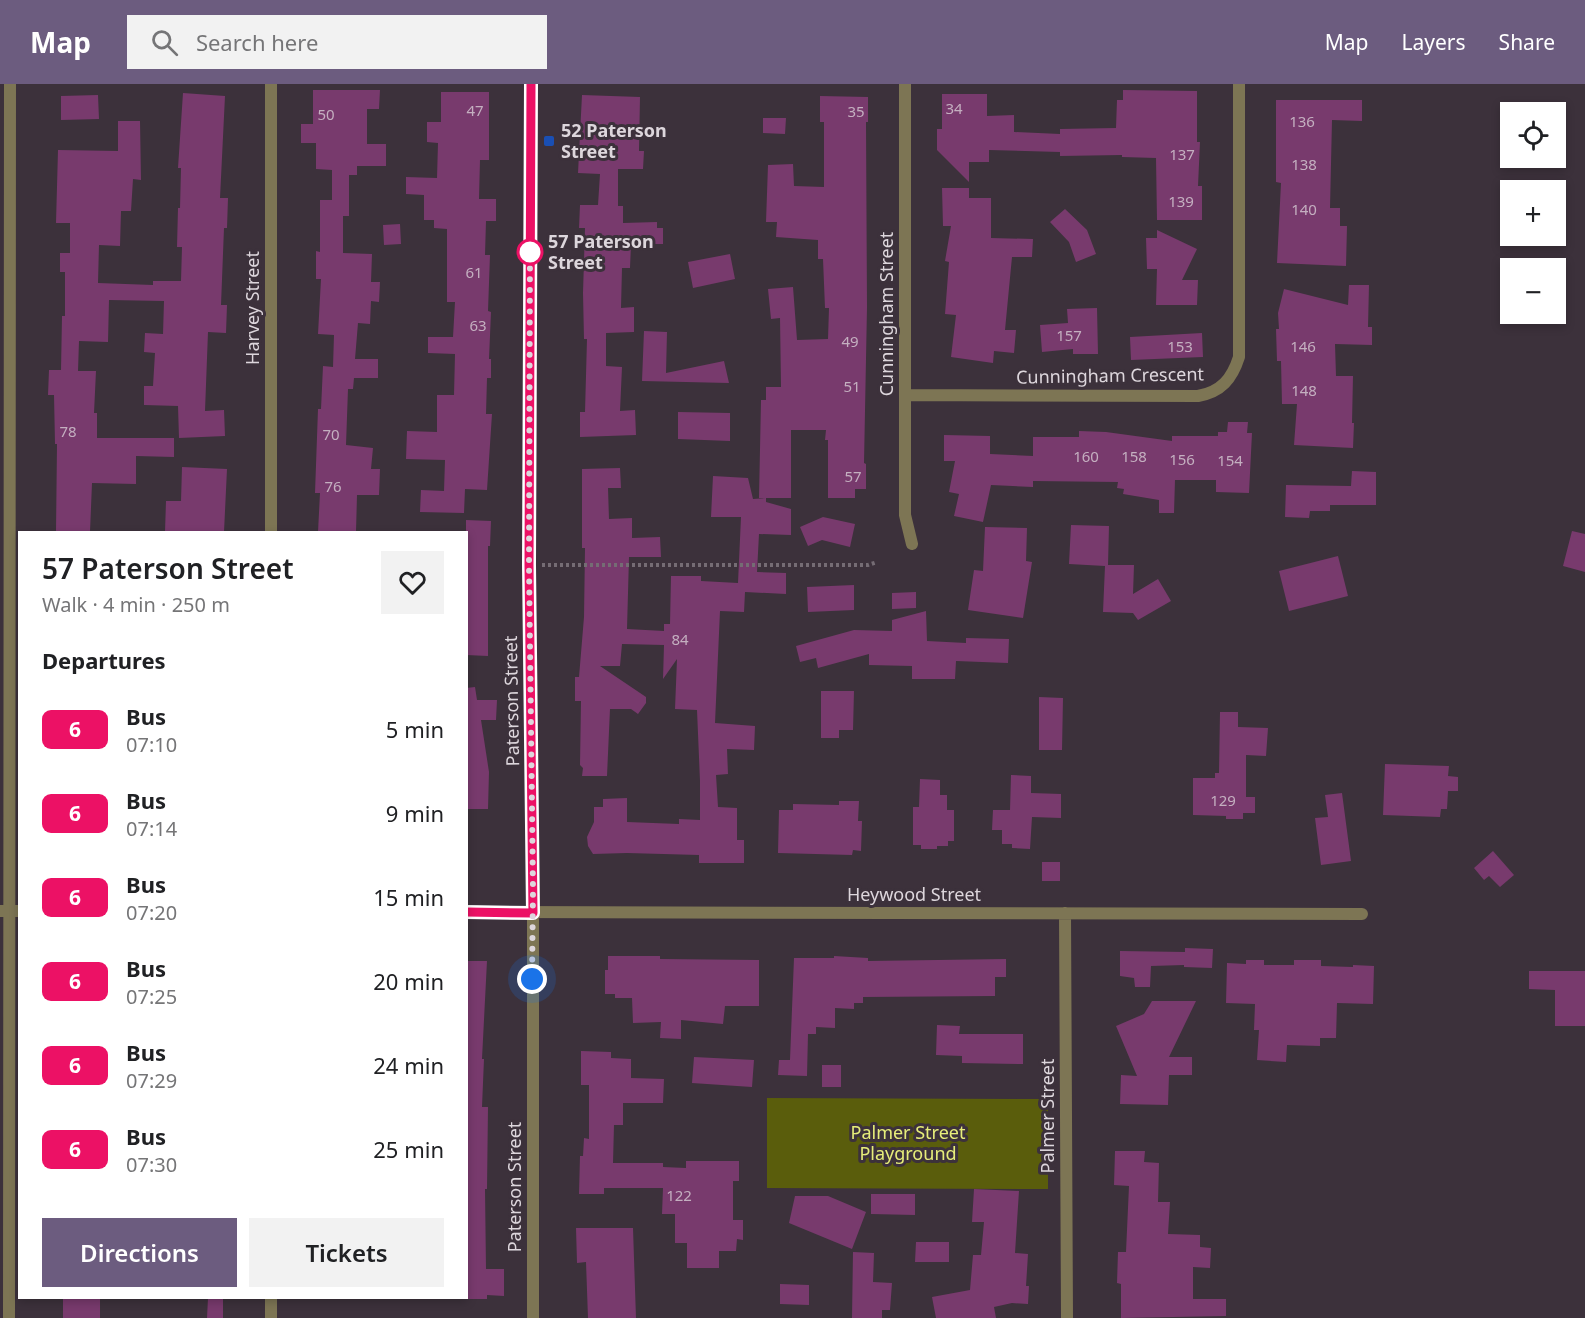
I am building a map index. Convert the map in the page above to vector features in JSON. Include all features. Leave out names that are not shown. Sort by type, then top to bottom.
[{"type":"street","points":[[9,1318],[10,84]]},
{"type":"street","name":"Harvey Street","points":[[271,531],[272,84]]},
{"type":"street","name":"Paterson Street","points":[[531,84],[529,565],[533,913],[533,1318]]},
{"type":"street","name":"Cunningham Street","points":[[905,84],[905,515],[912,544]]},
{"type":"street","name":"Cunningham Crescent","points":[[905,395],[1198,396],[1211,394],[1224,386],[1234,372],[1239,357],[1239,84]]},
{"type":"street","name":"Heywood Street","points":[[468,912],[1362,914]]},
{"type":"street","name":"Palmer Street","points":[[1065,913],[1067,1318]]},
{"type":"street","points":[[271,1299],[271,1318]]},
{"type":"path","points":[[529,565],[868,565],[877,562]]},
{"type":"green space","name":"Palmer Street Playground","points":[[767,1098],[1048,1099],[1048,1189],[767,1188]]},
{"type":"building","points":[[313,90],[380,90],[379,109],[367,109],[367,144],[386,144],[386,166],[357,166],[357,175],[349,175],[349,216],[343,216],[343,253],[372,254],[371,282],[380,282],[379,302],[371,301],[370,324],[358,323],[355,359],[378,359],[378,378],[354,378],[353,389],[348,389],[346,445],[373,448],[371,469],[380,469],[379,495],[357,495],[356,531],[318,531],[320,493],[315,493],[318,409],[321,409],[323,366],[333,367],[334,335],[318,334],[321,279],[316,279],[316,251],[320,252],[320,200],[332,200],[332,170],[316,169],[316,143],[301,143],[301,124],[313,124]]},
{"type":"building","points":[[1123,90],[1197,91],[1197,142],[1200,142],[1198,186],[1202,186],[1202,220],[1157,220],[1156,158],[1122,157],[1122,155],[1060,156],[1060,152],[989,150],[989,162],[969,162],[969,182],[937,150],[937,129],[942,129],[942,94],[987,94],[987,116],[1014,115],[1014,132],[1060,134],[1060,129],[1116,128],[1117,100],[1123,100]]},
{"type":"building","points":[[441,92],[489,92],[489,160],[480,160],[479,199],[496,199],[496,221],[486,221],[485,255],[490,255],[488,311],[491,312],[489,359],[491,359],[491,378],[487,378],[486,414],[492,414],[487,490],[465,489],[464,513],[420,512],[421,490],[444,491],[445,460],[406,459],[407,431],[437,432],[437,395],[454,395],[455,354],[428,353],[428,337],[453,337],[455,302],[447,302],[447,229],[434,228],[434,220],[424,220],[424,195],[406,194],[406,177],[437,178],[438,143],[427,142],[427,122],[441,122]]},
{"type":"building","points":[[183,93],[225,96],[220,198],[228,198],[227,228],[224,228],[221,305],[227,305],[226,333],[208,332],[205,411],[224,410],[225,436],[179,438],[178,406],[144,405],[144,386],[153,386],[155,353],[144,352],[145,333],[163,334],[164,301],[109,300],[108,342],[79,341],[78,371],[96,371],[94,413],[97,413],[97,438],[174,438],[174,457],[136,456],[136,484],[92,483],[90,531],[56,531],[57,444],[55,444],[54,395],[48,395],[49,370],[61,370],[65,272],[60,272],[60,253],[70,253],[70,223],[56,223],[58,150],[118,151],[118,121],[140,121],[141,180],[133,179],[131,211],[121,211],[120,246],[99,245],[98,283],[153,285],[153,281],[181,281],[182,247],[177,247],[181,168],[178,168]]},
{"type":"building","points":[[98,95],[99,119],[61,120],[61,96]]},
{"type":"building","points":[[582,95],[640,97],[639,151],[644,151],[643,169],[618,169],[618,206],[623,206],[623,223],[657,222],[657,228],[663,228],[663,244],[631,244],[630,268],[622,268],[621,308],[634,307],[634,332],[606,333],[606,366],[622,367],[620,411],[635,410],[636,435],[580,437],[580,412],[585,412],[587,339],[584,339],[583,293],[585,228],[579,228],[580,205],[598,205],[600,174],[578,173]]},
{"type":"building","points":[[820,96],[868,97],[864,463],[866,464],[866,489],[855,489],[855,498],[828,498],[826,430],[791,430],[791,498],[759,498],[761,400],[766,400],[766,387],[781,387],[780,318],[771,319],[768,289],[793,287],[797,340],[828,339],[829,308],[825,308],[823,259],[818,259],[818,240],[776,237],[777,222],[766,222],[768,165],[793,164],[794,186],[824,187],[824,122],[820,122]]},
{"type":"building","points":[[1276,100],[1362,100],[1362,121],[1332,120],[1330,208],[1340,208],[1340,226],[1347,226],[1346,266],[1277,263],[1281,183],[1276,182]]},
{"type":"building","points":[[763,118],[786,118],[785,134],[763,133]]},
{"type":"building","points":[[942,188],[969,188],[969,198],[991,198],[991,238],[1033,239],[1032,257],[1012,257],[1005,330],[1016,330],[1014,353],[994,351],[993,363],[951,357],[956,315],[945,314],[949,262],[945,261],[951,226],[943,226]]},
{"type":"building","points":[[1065,209],[1087,230],[1096,254],[1076,262],[1069,242],[1050,222]]},
{"type":"building","points":[[400,224],[401,244],[384,245],[383,225]]},
{"type":"building","points":[[1157,230],[1197,249],[1182,280],[1198,280],[1197,305],[1156,305],[1157,269],[1147,269],[1146,238],[1157,238]]},
{"type":"building","points":[[730,254],[735,279],[693,288],[688,262]]},
{"type":"building","points":[[1349,285],[1369,285],[1368,327],[1372,327],[1372,345],[1335,344],[1336,376],[1353,376],[1353,448],[1294,445],[1297,404],[1282,404],[1281,361],[1277,361],[1276,329],[1279,329],[1278,313],[1284,289],[1348,305]]},
{"type":"building","points":[[1097,308],[1098,354],[1073,354],[1073,349],[1042,352],[1040,325],[1068,323],[1067,309]]},
{"type":"building","points":[[644,331],[667,332],[666,373],[724,361],[729,383],[642,381]]},
{"type":"building","points":[[1202,333],[1203,357],[1131,360],[1130,337]]},
{"type":"building","points":[[678,412],[730,413],[730,441],[678,439]]},
{"type":"building","points":[[1228,422],[1248,422],[1247,433],[1252,433],[1249,493],[1216,492],[1216,480],[1175,480],[1174,513],[1159,513],[1159,500],[1123,494],[1124,489],[1117,488],[1118,482],[1033,481],[1033,487],[991,485],[983,522],[954,516],[959,494],[949,492],[955,461],[944,461],[944,435],[990,436],[990,454],[1033,456],[1033,437],[1079,437],[1079,431],[1106,432],[1172,441],[1172,436],[1218,436],[1218,432],[1227,432]]},
{"type":"building","points":[[182,467],[227,469],[224,531],[165,531],[166,501],[181,501]]},
{"type":"building","points":[[620,468],[621,488],[608,488],[609,519],[632,518],[632,538],[660,537],[661,557],[629,557],[627,629],[664,631],[664,624],[670,624],[671,576],[701,576],[701,581],[738,583],[741,517],[711,517],[713,476],[748,478],[753,499],[766,498],[766,502],[791,509],[791,535],[759,534],[757,572],[786,573],[786,594],[745,592],[744,612],[720,611],[715,723],[755,726],[754,750],[727,749],[728,774],[716,775],[718,807],[737,808],[737,840],[744,840],[744,863],[699,863],[699,855],[593,854],[588,846],[587,837],[594,822],[594,807],[603,807],[603,799],[627,798],[627,822],[679,824],[679,819],[700,820],[700,781],[697,710],[675,709],[677,659],[663,679],[664,645],[622,644],[620,666],[600,666],[646,697],[646,703],[638,714],[631,709],[610,709],[607,776],[582,776],[583,768],[580,765],[581,701],[575,701],[575,677],[579,677],[584,617],[585,548],[582,548],[582,469]]},
{"type":"building","points":[[1352,471],[1376,472],[1376,505],[1330,505],[1330,511],[1310,511],[1309,518],[1285,517],[1286,485],[1351,486]]},
{"type":"building","points":[[823,517],[855,524],[850,547],[822,540],[808,546],[800,527]]},
{"type":"building","points":[[466,520],[491,521],[490,546],[488,546],[488,656],[468,655],[468,531],[466,531]]},
{"type":"building","points":[[1071,525],[1109,526],[1108,565],[1134,565],[1133,594],[1158,579],[1171,601],[1138,620],[1133,613],[1103,612],[1105,566],[1069,564]]},
{"type":"building","points":[[985,527],[1027,528],[1026,561],[1032,562],[1023,618],[968,610],[974,570],[983,571]]},
{"type":"building","points":[[1572,531],[1585,534],[1585,572],[1563,566]]},
{"type":"building","points":[[1338,556],[1348,596],[1289,611],[1279,571]]},
{"type":"building","points":[[854,585],[854,610],[808,612],[807,587]]},
{"type":"building","points":[[916,592],[916,608],[892,609],[892,593]]},
{"type":"building","points":[[926,611],[927,641],[966,643],[966,638],[1009,639],[1008,663],[956,661],[955,679],[912,679],[912,666],[869,665],[869,654],[818,668],[816,658],[800,662],[796,646],[854,630],[892,631],[892,620]]},
{"type":"building","points":[[475,687],[477,700],[497,700],[496,720],[481,720],[489,772],[488,809],[468,809],[468,688]]},
{"type":"building","points":[[821,691],[854,691],[853,730],[839,730],[839,738],[821,738]]},
{"type":"building","points":[[1039,697],[1063,698],[1062,750],[1039,750]]},
{"type":"building","points":[[1220,712],[1238,712],[1238,727],[1268,728],[1266,756],[1246,755],[1246,797],[1255,797],[1255,813],[1243,813],[1243,819],[1193,815],[1193,778],[1215,778],[1215,773],[1219,773]]},
{"type":"building","points":[[1385,764],[1449,766],[1448,776],[1458,777],[1458,791],[1448,791],[1447,809],[1441,809],[1440,817],[1383,815]]},
{"type":"building","points":[[1011,775],[1031,776],[1031,793],[1061,794],[1061,818],[1032,817],[1030,849],[1012,848],[1012,844],[1002,844],[1002,830],[992,830],[993,810],[1010,810]]},
{"type":"building","points":[[920,779],[940,780],[940,795],[947,795],[947,810],[954,810],[954,841],[948,841],[948,846],[921,849],[921,845],[913,845],[913,807],[919,807]]},
{"type":"building","points":[[1342,793],[1351,861],[1321,865],[1315,818],[1328,817],[1325,795]]},
{"type":"building","points":[[839,801],[859,801],[858,821],[862,821],[861,851],[853,850],[852,855],[778,853],[779,810],[793,810],[793,804],[839,805]]},
{"type":"building","points":[[1493,851],[1514,875],[1500,887],[1489,876],[1484,880],[1474,868]]},
{"type":"building","points":[[1042,862],[1060,862],[1060,881],[1042,881]]},
{"type":"building","points":[[1185,948],[1213,949],[1212,968],[1184,967],[1184,965],[1151,966],[1150,987],[1135,987],[1134,978],[1120,976],[1120,951],[1185,952]]},
{"type":"building","points":[[608,956],[759,960],[759,1006],[725,1006],[723,1024],[681,1020],[681,1039],[660,1038],[661,1022],[633,1023],[632,998],[615,998],[615,994],[605,994],[605,970],[608,970]]},
{"type":"building","points":[[834,956],[868,958],[868,961],[1006,959],[1006,977],[995,977],[995,996],[863,997],[863,1003],[854,1003],[854,1009],[835,1008],[835,1028],[816,1027],[816,1034],[808,1034],[807,1076],[778,1075],[779,1060],[790,1060],[794,958],[834,958]]},
{"type":"building","points":[[1246,960],[1264,960],[1264,965],[1294,965],[1294,960],[1321,960],[1321,966],[1374,966],[1373,1004],[1337,1003],[1336,1038],[1320,1038],[1320,1046],[1287,1045],[1286,1062],[1257,1060],[1259,1030],[1254,1030],[1255,1004],[1226,1003],[1227,963],[1246,964]]},
{"type":"building","points":[[468,961],[487,961],[482,1059],[484,1059],[482,1107],[488,1107],[487,1189],[485,1189],[486,1269],[504,1269],[504,1296],[487,1295],[487,1299],[468,1299]]},
{"type":"building","points":[[1529,971],[1585,971],[1585,1026],[1555,1026],[1555,990],[1529,989]]},
{"type":"building","points":[[1152,1001],[1196,1001],[1169,1057],[1192,1057],[1192,1075],[1169,1075],[1168,1105],[1120,1104],[1121,1075],[1137,1076],[1116,1026],[1144,1014]]},
{"type":"building","points":[[937,1025],[960,1026],[959,1034],[1023,1034],[1023,1064],[962,1063],[962,1056],[936,1055]]},
{"type":"building","points":[[581,1051],[611,1052],[611,1058],[631,1059],[631,1078],[664,1079],[663,1103],[623,1103],[623,1125],[614,1125],[613,1163],[663,1163],[663,1167],[686,1168],[686,1161],[739,1161],[739,1181],[733,1181],[733,1220],[743,1220],[743,1240],[737,1239],[736,1251],[719,1251],[719,1268],[687,1268],[687,1243],[675,1243],[675,1214],[662,1214],[663,1188],[604,1188],[604,1194],[579,1194],[580,1156],[583,1156],[584,1138],[589,1139],[589,1085],[581,1085]]},
{"type":"building","points":[[694,1057],[754,1060],[752,1087],[692,1083]]},
{"type":"building","points":[[822,1065],[841,1065],[841,1087],[822,1087]]},
{"type":"building","points":[[1115,1151],[1145,1151],[1144,1162],[1159,1163],[1158,1202],[1170,1202],[1168,1234],[1200,1235],[1200,1247],[1211,1248],[1210,1268],[1193,1267],[1193,1299],[1226,1299],[1226,1316],[1121,1318],[1121,1284],[1117,1283],[1118,1252],[1126,1252],[1129,1186],[1114,1185]]},
{"type":"building","points":[[974,1189],[1019,1191],[1015,1253],[1028,1254],[1026,1286],[1029,1286],[1028,1304],[1012,1303],[994,1307],[996,1318],[936,1318],[932,1297],[970,1290],[973,1255],[981,1255],[984,1222],[972,1222]]},
{"type":"building","points":[[871,1194],[915,1194],[915,1215],[871,1214]]},
{"type":"building","points":[[795,1196],[828,1196],[866,1212],[852,1249],[789,1223]]},
{"type":"building","points":[[576,1228],[633,1228],[636,1318],[588,1318],[586,1262],[577,1263]]},
{"type":"building","points":[[916,1242],[949,1242],[949,1262],[915,1262]]},
{"type":"building","points":[[853,1252],[874,1253],[873,1282],[892,1283],[890,1310],[882,1310],[882,1318],[852,1318]]},
{"type":"building","points":[[780,1284],[809,1285],[809,1305],[780,1304]]},
{"type":"building","points":[[63,1299],[100,1299],[100,1318],[63,1318]]},
{"type":"building","points":[[208,1299],[223,1299],[223,1318],[207,1318]]},
{"type":"bus line","name":"6","points":[[468,912],[533,913],[529,565],[531,84]]},
{"type":"place","name":"52 Paterson Street","points":[[549,141]]},
{"type":"place","name":"57 Paterson Street","points":[[530,252]]},
{"type":"route","points":[[530,252],[530,244],[529,565],[532,979]]}]
